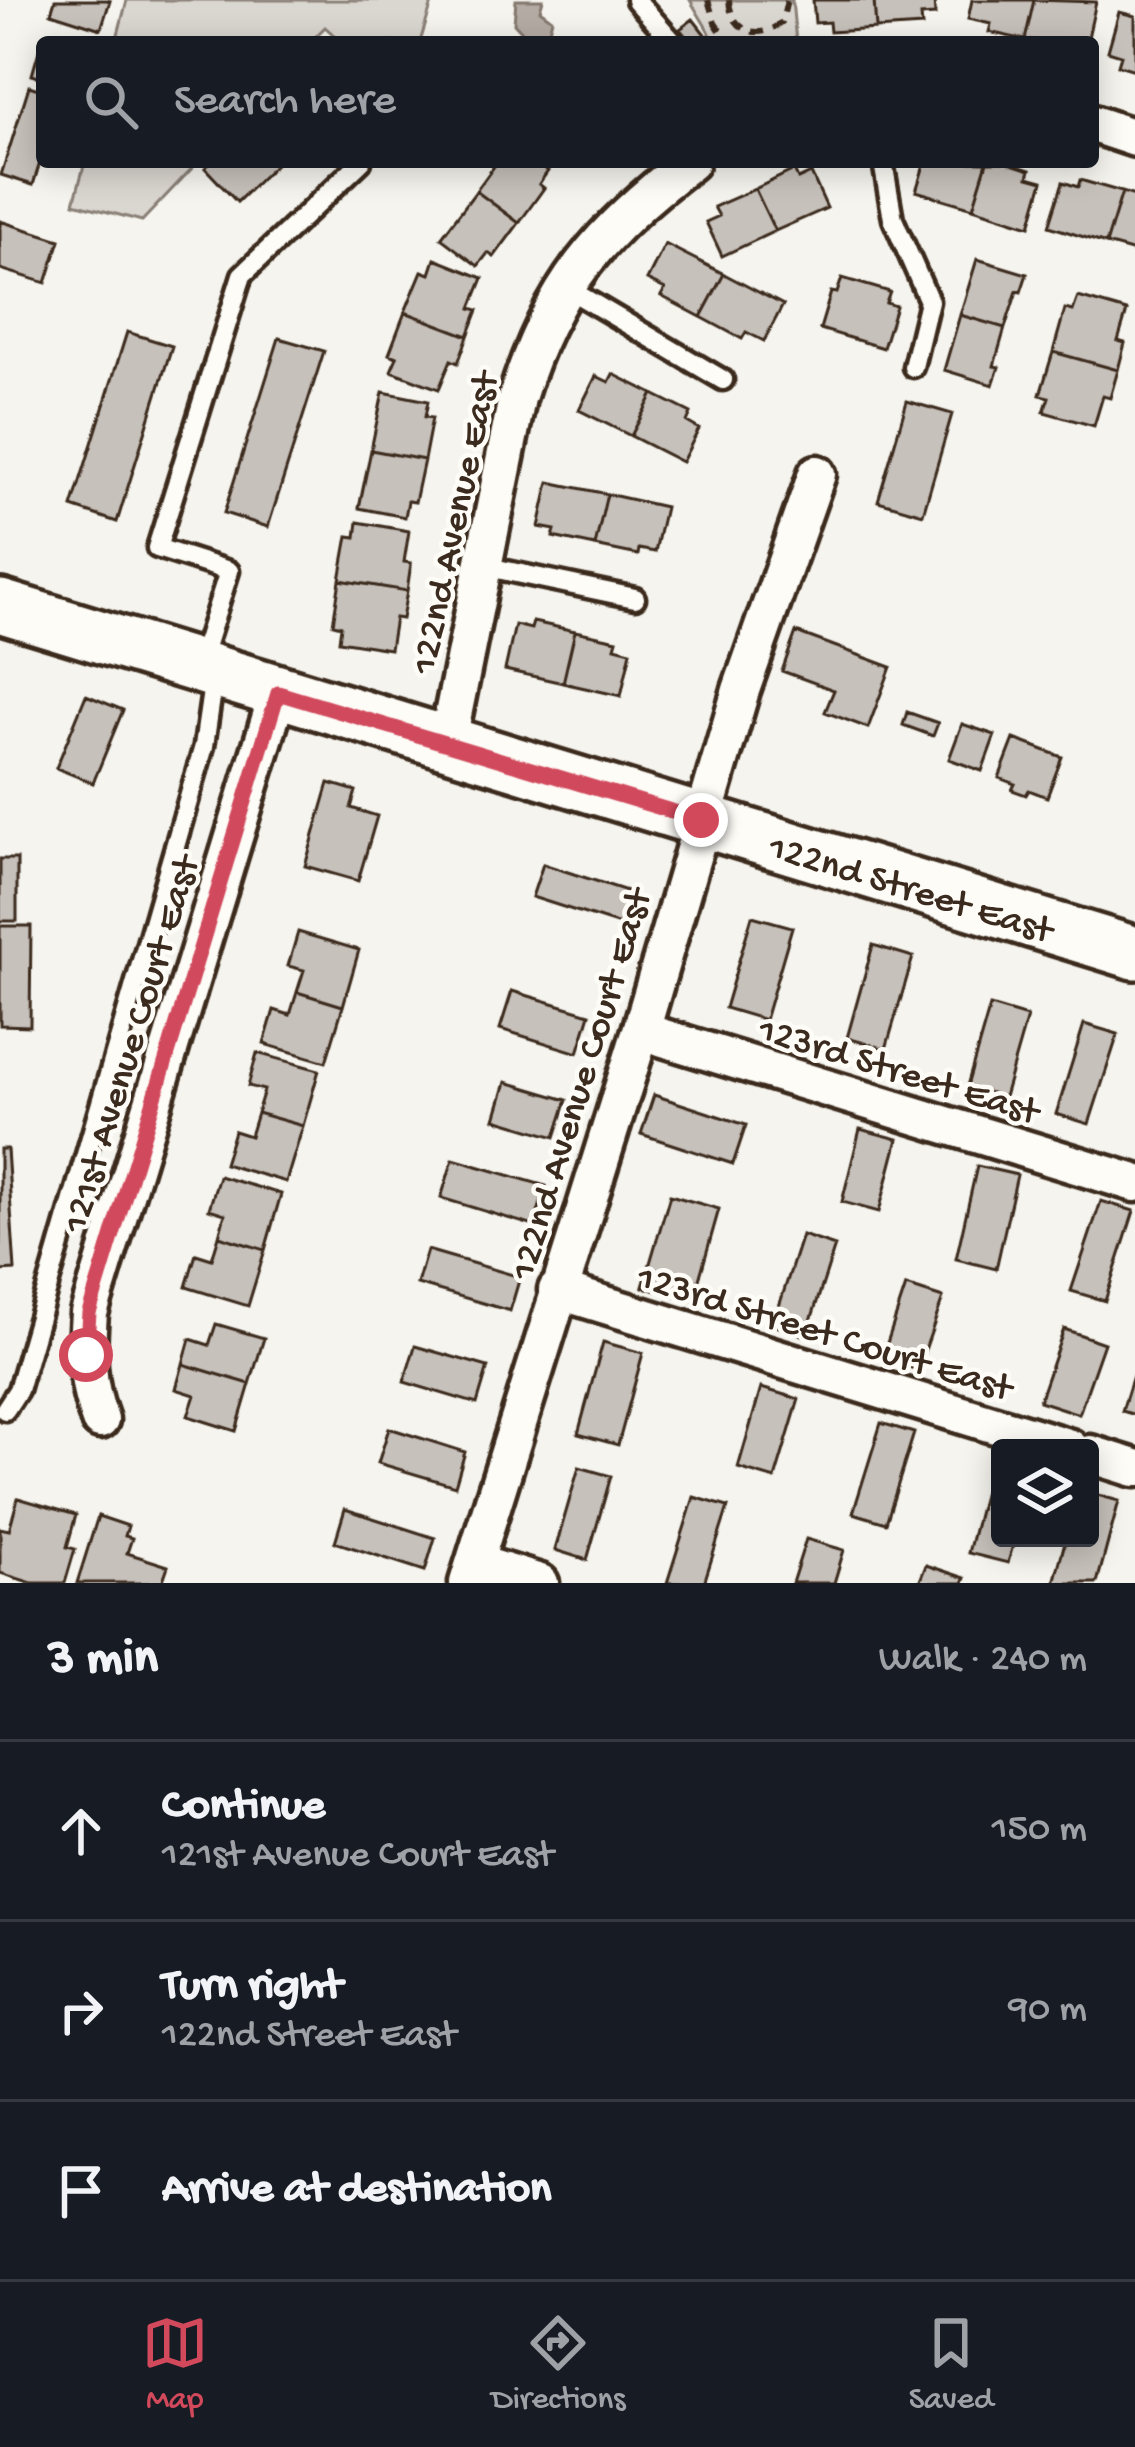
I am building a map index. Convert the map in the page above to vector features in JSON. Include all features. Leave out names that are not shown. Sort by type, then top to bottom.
[{"type":"street","points":[[1099,126],[1135,138]]},
{"type":"street","name":"122nd Avenue East","points":[[447,745],[517,398],[530,355],[566,287],[606,231],[683,168]]},
{"type":"street","name":"122nd Avenue Court East","points":[[471,1573],[641,1031],[741,690],[817,473]]},
{"type":"street","name":"122nd Street East","points":[[0,606],[1135,953]]},
{"type":"street","name":"121st Avenue Court East","points":[[100,1420],[90,1394],[89,1313],[278,693]]},
{"type":"street","name":"123rd Street East","points":[[641,1031],[1135,1183]]},
{"type":"street","name":"123rd Street Court East","points":[[557,1290],[1041,1439]]},
{"type":"street","points":[[1099,1457],[1135,1468]]},
{"type":"street","points":[[471,1573],[540,1583]]},
{"type":"lane","points":[[636,0],[668,36]]},
{"type":"lane","points":[[4,1410],[18,1390],[204,746],[207,670],[229,571],[157,548],[242,275],[355,168]]},
{"type":"lane","points":[[884,168],[893,219],[928,301],[913,367]]},
{"type":"lane","points":[[566,287],[723,380]]},
{"type":"lane","points":[[483,566],[635,598]]},
{"type":"path","points":[[708,0],[724,36]]},
{"type":"path","points":[[729,0],[733,19],[751,36]]},
{"type":"path","points":[[757,36],[782,22],[787,0]]},
{"type":"shaded area","points":[[127,0],[433,0],[422,36],[335,36],[325,27],[316,36],[118,36]]},
{"type":"shaded area","points":[[516,0],[543,0],[540,10],[552,19],[547,36],[528,36],[514,23]]},
{"type":"shaded area","points":[[690,0],[792,0],[795,36],[711,36]]},
{"type":"shaded area","points":[[83,168],[192,168],[142,221],[74,203]]},
{"type":"building","points":[[55,0],[110,1],[101,29],[51,13]]},
{"type":"building","points":[[813,0],[874,0],[876,29],[830,32],[829,22],[815,23]]},
{"type":"building","points":[[874,0],[934,0],[935,15],[921,16],[922,26],[876,29]]},
{"type":"building","points":[[972,0],[1034,0],[1026,36],[989,32],[991,24],[968,19]]},
{"type":"building","points":[[1034,0],[1096,2],[1088,36],[1026,36]]},
{"type":"building","points":[[1119,12],[1135,16],[1135,70],[1118,65],[1121,55],[1108,51]]},
{"type":"building","points":[[693,19],[706,36],[685,36],[680,29]]},
{"type":"building","points":[[29,86],[36,88],[38,168],[33,185],[1,175]]},
{"type":"building","points":[[205,168],[272,168],[237,202]]},
{"type":"building","points":[[493,168],[548,171],[539,184],[544,188],[519,223],[476,191]]},
{"type":"building","points":[[923,168],[985,168],[973,208],[916,191]]},
{"type":"building","points":[[985,168],[1024,168],[1030,170],[1028,177],[1043,181],[1030,226],[973,208]]},
{"type":"building","points":[[794,170],[798,179],[811,173],[827,208],[775,231],[755,189]]},
{"type":"building","points":[[1080,180],[1122,192],[1106,244],[1049,226],[1063,182],[1078,187]]},
{"type":"building","points":[[755,189],[775,231],[722,256],[706,222],[719,216],[714,207]]},
{"type":"building","points":[[476,191],[519,223],[494,257],[488,253],[478,266],[441,238]]},
{"type":"building","points":[[1122,192],[1135,196],[1135,252],[1106,244]]},
{"type":"building","points":[[0,221],[60,240],[46,283],[0,269]]},
{"type":"building","points":[[665,244],[724,274],[701,317],[661,296],[665,289],[647,280]]},
{"type":"building","points":[[435,259],[483,278],[471,308],[478,310],[468,336],[405,312],[422,271],[430,274]]},
{"type":"building","points":[[977,259],[1027,274],[1005,328],[960,315]]},
{"type":"building","points":[[724,274],[783,305],[764,341],[746,332],[742,339],[701,317]]},
{"type":"building","points":[[842,278],[890,292],[886,303],[896,306],[883,348],[820,329],[831,292],[837,293]]},
{"type":"building","points":[[1078,297],[1127,311],[1118,341],[1125,343],[1118,370],[1053,352],[1065,309],[1073,311]]},
{"type":"building","points":[[405,312],[468,336],[458,363],[451,360],[439,389],[391,371],[397,357],[389,354]]},
{"type":"building","points":[[960,315],[1005,328],[993,385],[944,370]]},
{"type":"building","points":[[127,332],[172,346],[117,522],[72,507]]},
{"type":"building","points":[[279,338],[324,351],[268,527],[224,513]]},
{"type":"building","points":[[1053,352],[1118,370],[1110,398],[1103,396],[1094,426],[1044,412],[1049,397],[1040,395]]},
{"type":"building","points":[[613,374],[653,394],[631,436],[579,410],[596,376],[609,382]]},
{"type":"building","points":[[383,392],[428,401],[425,417],[432,418],[424,460],[371,450]]},
{"type":"building","points":[[653,394],[691,413],[687,422],[699,429],[682,462],[631,436]]},
{"type":"building","points":[[907,401],[952,414],[923,514],[878,501]]},
{"type":"building","points":[[371,450],[424,460],[415,502],[408,501],[405,517],[359,508]]},
{"type":"building","points":[[549,482],[607,494],[595,546],[553,537],[555,530],[539,527]]},
{"type":"building","points":[[607,494],[665,507],[655,552],[639,549],[638,555],[595,546]]},
{"type":"building","points":[[358,522],[409,531],[404,562],[411,563],[407,591],[340,580],[348,536],[356,537]]},
{"type":"building","points":[[340,580],[407,591],[402,619],[395,618],[390,649],[339,641],[341,626],[333,624]]},
{"type":"building","points":[[533,622],[575,631],[563,683],[505,670],[515,625],[531,629]]},
{"type":"building","points":[[575,631],[617,640],[615,647],[631,651],[621,696],[563,683]]},
{"type":"building","points":[[796,632],[891,667],[868,728],[825,712],[834,690],[782,671]]},
{"type":"building","points":[[86,695],[123,710],[93,783],[56,768]]},
{"type":"building","points":[[907,712],[938,723],[933,736],[903,725]]},
{"type":"building","points":[[962,724],[995,735],[982,771],[949,759]]},
{"type":"building","points":[[1014,739],[1062,757],[1047,797],[1012,790],[1015,784],[999,778]]},
{"type":"building","points":[[329,783],[356,791],[351,808],[377,816],[358,881],[305,866]]},
{"type":"building","points":[[0,859],[17,859],[17,921],[0,921]]},
{"type":"building","points":[[543,864],[633,893],[623,926],[532,897]]},
{"type":"building","points":[[752,916],[792,927],[765,1020],[725,1008]]},
{"type":"building","points":[[0,926],[31,926],[30,1026],[0,1025]]},
{"type":"building","points":[[298,932],[359,950],[343,1006],[297,992],[304,970],[288,966]]},
{"type":"building","points":[[873,945],[913,957],[886,1049],[847,1038]]},
{"type":"building","points":[[512,991],[590,1014],[578,1053],[500,1029]]},
{"type":"building","points":[[297,992],[343,1006],[326,1062],[264,1044],[274,1010],[290,1015]]},
{"type":"building","points":[[990,1006],[1027,1017],[1004,1097],[967,1086]]},
{"type":"building","points":[[1084,1024],[1118,1034],[1089,1124],[1056,1114]]},
{"type":"building","points":[[257,1053],[319,1070],[303,1126],[257,1113],[264,1090],[248,1086]]},
{"type":"building","points":[[506,1082],[567,1100],[555,1137],[495,1119]]},
{"type":"building","points":[[654,1095],[746,1125],[733,1164],[641,1134]]},
{"type":"building","points":[[257,1113],[303,1126],[286,1182],[224,1164],[234,1131],[250,1136]]},
{"type":"building","points":[[860,1129],[898,1139],[879,1212],[842,1202]]},
{"type":"building","points":[[0,1149],[7,1149],[15,1270],[0,1271]]},
{"type":"building","points":[[453,1159],[546,1186],[534,1226],[441,1198]]},
{"type":"building","points":[[977,1166],[1017,1175],[996,1269],[956,1259]]},
{"type":"building","points":[[219,1176],[281,1194],[265,1250],[219,1236],[225,1214],[209,1209]]},
{"type":"building","points":[[670,1195],[719,1209],[693,1301],[643,1287]]},
{"type":"building","points":[[1101,1201],[1134,1211],[1105,1301],[1071,1291]]},
{"type":"building","points":[[802,1235],[835,1246],[806,1336],[773,1325]]},
{"type":"building","points":[[219,1236],[265,1250],[248,1306],[186,1287],[196,1254],[212,1259]]},
{"type":"building","points":[[427,1250],[520,1277],[510,1311],[417,1284]]},
{"type":"building","points":[[906,1286],[943,1298],[918,1370],[882,1358]]},
{"type":"building","points":[[216,1324],[264,1338],[250,1384],[183,1364],[190,1339],[209,1345]]},
{"type":"building","points":[[1064,1329],[1104,1343],[1079,1414],[1039,1401]]},
{"type":"building","points":[[603,1342],[643,1353],[618,1445],[578,1434]]},
{"type":"building","points":[[415,1346],[488,1367],[477,1404],[404,1382]]},
{"type":"building","points":[[183,1364],[250,1384],[236,1431],[188,1416],[195,1395],[176,1389]]},
{"type":"building","points":[[1135,1369],[1135,1415],[1122,1411]]},
{"type":"building","points":[[761,1388],[799,1399],[775,1479],[738,1468]]},
{"type":"building","points":[[881,1423],[914,1433],[886,1523],[853,1513]]},
{"type":"building","points":[[389,1428],[465,1452],[455,1486],[378,1463]]},
{"type":"building","points":[[991,1464],[991,1547],[1012,1547],[1008,1563],[968,1553]]},
{"type":"building","points":[[579,1467],[611,1476],[587,1560],[555,1550]]},
{"type":"building","points":[[1099,1495],[1119,1501],[1097,1583],[1054,1583],[1064,1547],[1099,1547]]},
{"type":"building","points":[[694,1497],[728,1507],[704,1583],[667,1583]]},
{"type":"building","points":[[18,1498],[76,1515],[67,1547],[75,1549],[65,1583],[32,1583],[0,1573],[0,1528],[9,1530]]},
{"type":"building","points":[[345,1509],[435,1538],[425,1571],[335,1542]]},
{"type":"building","points":[[98,1516],[128,1526],[125,1536],[132,1538],[127,1553],[168,1566],[162,1583],[77,1583]]},
{"type":"building","points":[[806,1539],[844,1550],[834,1583],[792,1583]]},
{"type":"building","points":[[926,1565],[965,1578],[963,1583],[919,1583]]},
{"type":"route","points":[[86,1355],[89,1313],[278,693],[701,820]]}]
